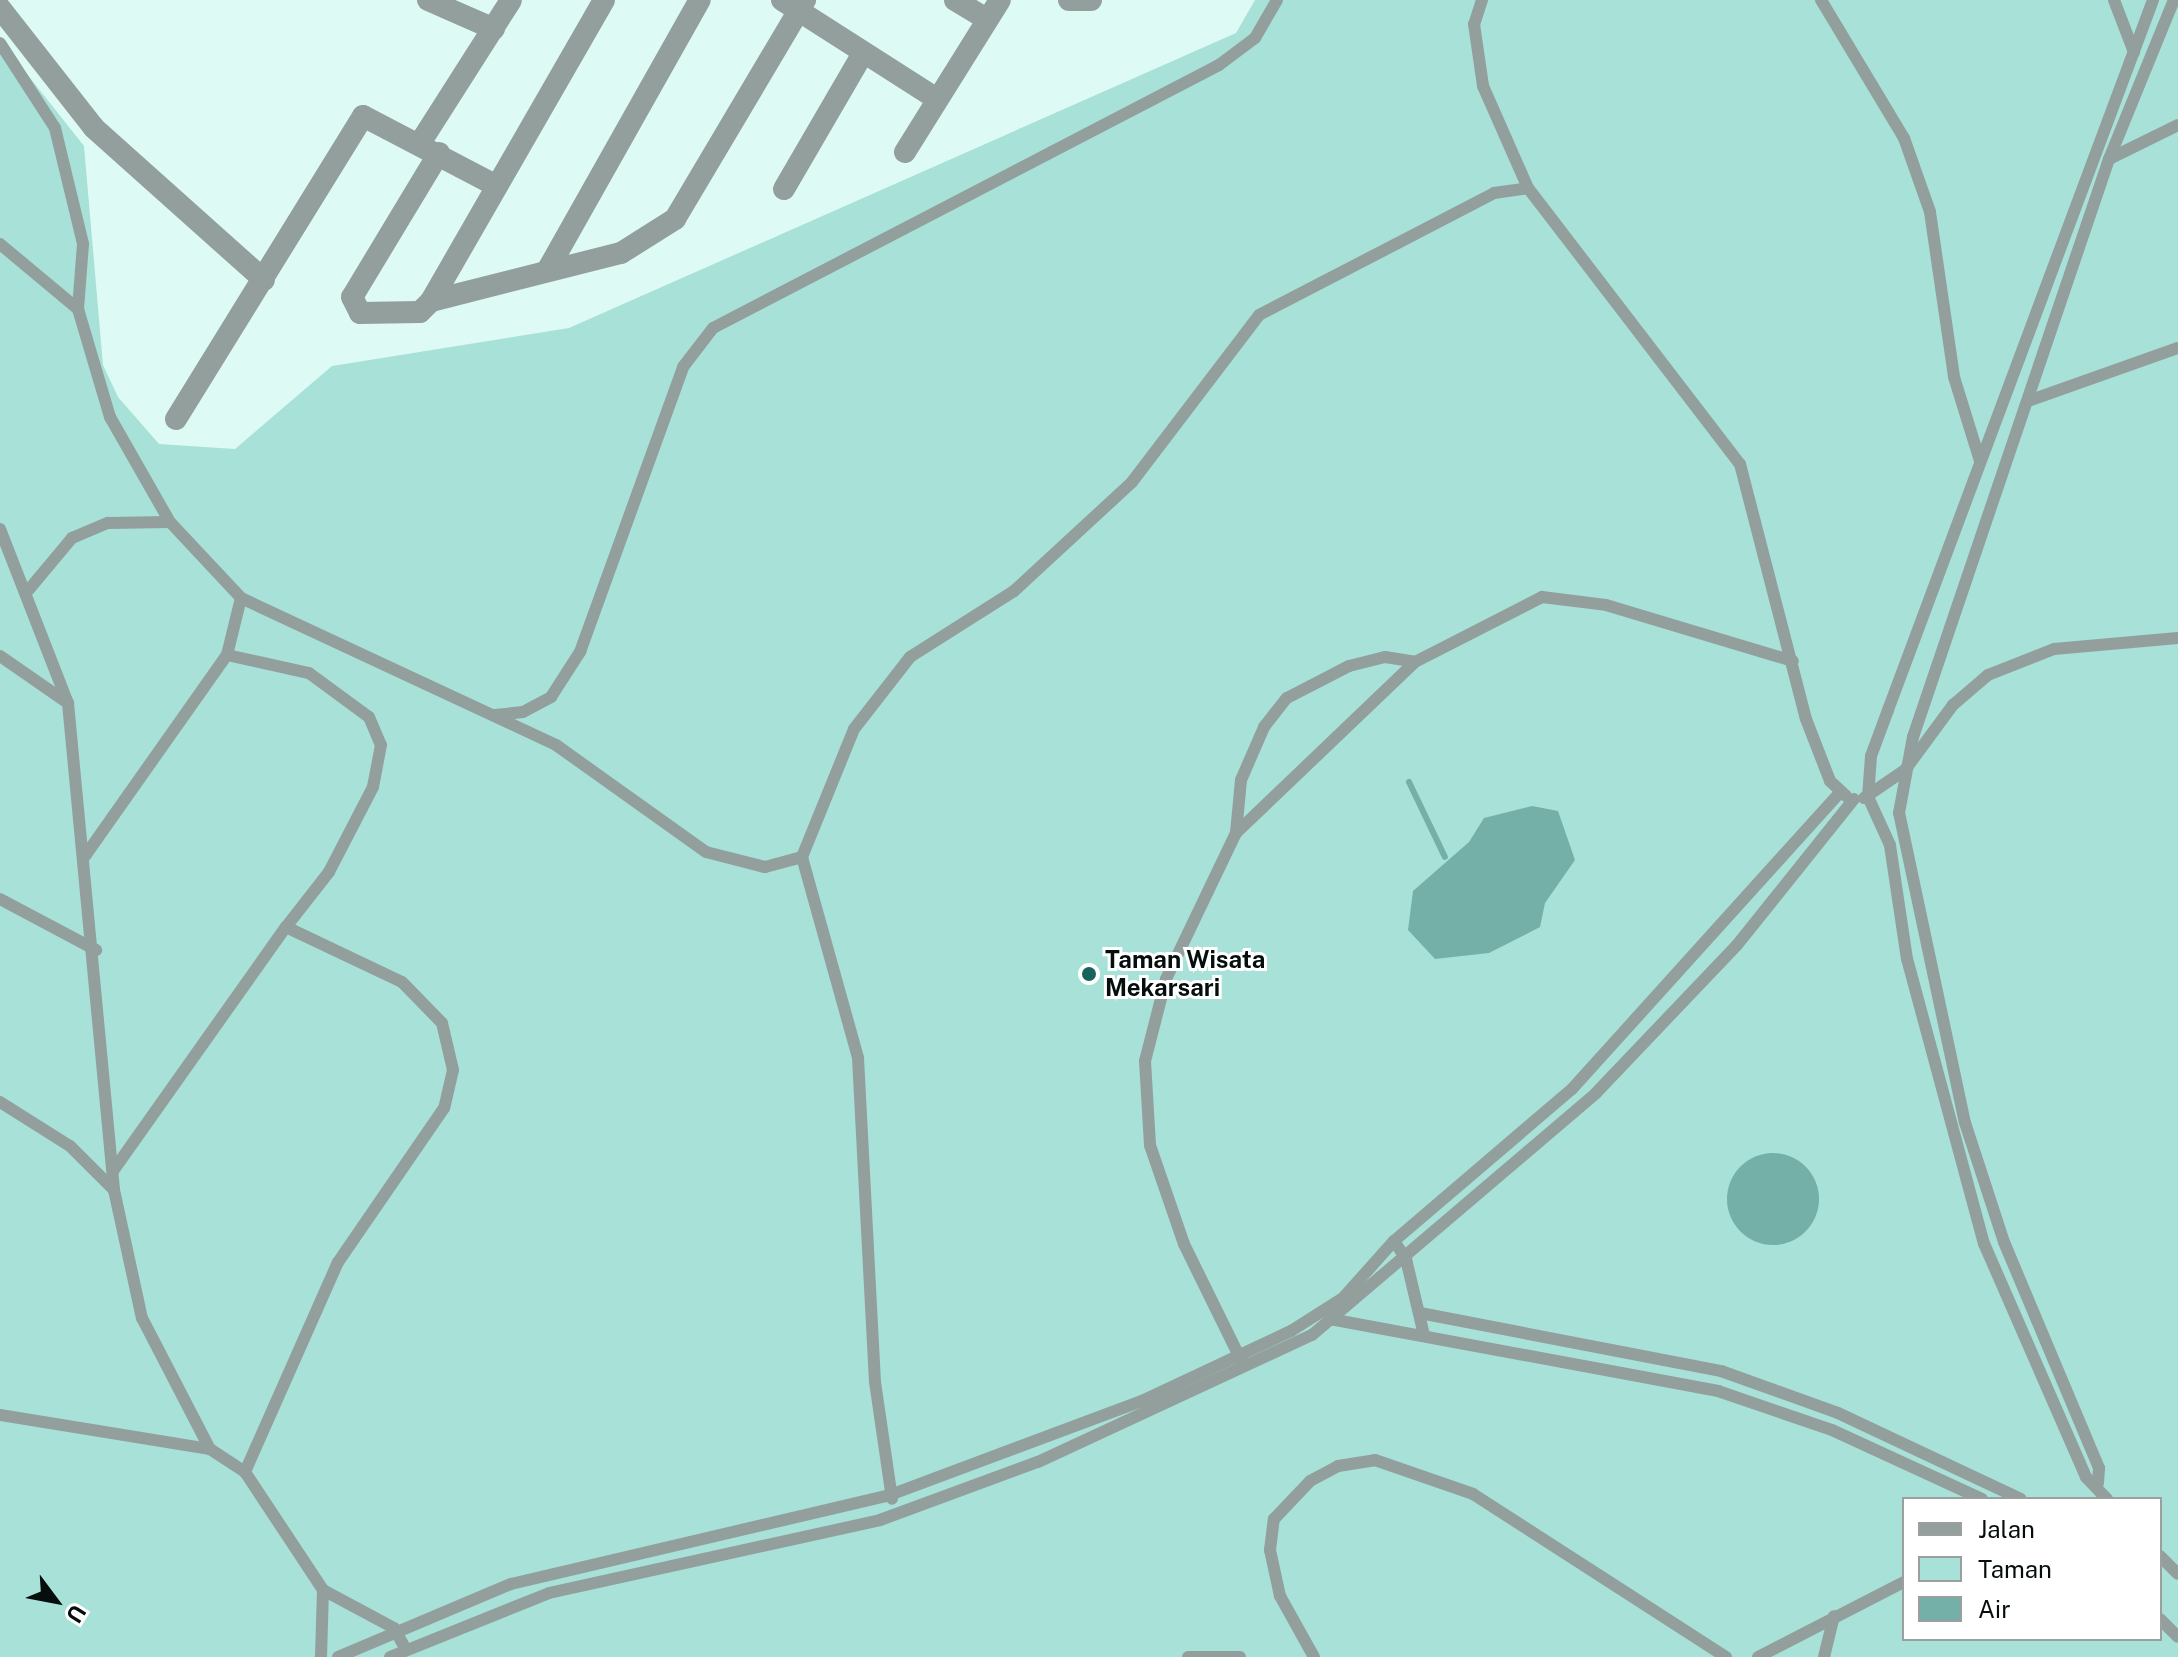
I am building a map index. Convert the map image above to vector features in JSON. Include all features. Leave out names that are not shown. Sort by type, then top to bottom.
[{"type":"street","points":[[428,0],[494,29]]},
{"type":"street","points":[[511,0],[352,297],[360,313],[382,318],[420,312],[431,301],[604,0]]},
{"type":"street","points":[[547,271],[700,0]]},
{"type":"street","points":[[955,0],[987,19]]},
{"type":"street","points":[[905,152],[935,98],[1000,0]]},
{"type":"street","points":[[1069,0],[1091,0]]},
{"type":"street","points":[[431,301],[621,253],[675,219],[795,3],[863,53],[935,98]]},
{"type":"street","points":[[0,8],[94,128],[264,280]]},
{"type":"street","points":[[784,189],[863,53]]},
{"type":"street","points":[[176,419],[363,116],[430,148],[497,186]]},
{"type":"lane","points":[[495,715],[523,712],[551,697],[580,652],[683,367],[713,328],[1219,65],[1255,38],[1277,0]]},
{"type":"lane","points":[[1482,0],[1474,24],[1483,86],[1528,188],[1740,464],[1814,742],[1839,793],[1854,799],[1868,797],[1905,770],[1953,705],[2015,662],[2054,649],[2178,638]]},
{"type":"lane","points":[[1821,0],[1904,138],[1930,212],[1954,377],[1980,461]]},
{"type":"lane","points":[[2114,0],[2134,52]]},
{"type":"lane","points":[[2098,1483],[2086,1477],[1984,1244],[1914,989],[1890,845],[1868,797],[1871,756],[2153,0]]},
{"type":"lane","points":[[2106,1497],[2098,1483],[2099,1468],[2004,1242],[1965,1123],[1902,845],[1905,770],[2109,159],[2174,0]]},
{"type":"lane","points":[[0,43],[55,128],[83,244],[78,309],[110,417],[170,522],[241,598],[556,745],[706,852],[765,867],[802,857]]},
{"type":"lane","points":[[2109,159],[2178,125]]},
{"type":"lane","points":[[897,1514],[890,1495],[875,1382],[858,1058],[802,857],[835,767],[882,689],[910,657],[1049,563],[1132,482],[1259,315],[1494,193],[1528,188]]},
{"type":"lane","points":[[0,244],[78,309]]},
{"type":"lane","points":[[2028,401],[2178,348]]},
{"type":"lane","points":[[26,593],[72,538],[108,523],[170,522]]},
{"type":"lane","points":[[0,529],[68,703],[96,950],[114,1190],[142,1318],[210,1449]]},
{"type":"lane","points":[[1236,833],[1415,662],[1542,597],[1606,605],[1793,661]]},
{"type":"lane","points":[[85,856],[227,655],[241,598]]},
{"type":"lane","points":[[113,1171],[286,927],[329,872],[373,787],[381,745],[369,717],[309,673],[227,655]]},
{"type":"lane","points":[[0,656],[68,703]]},
{"type":"lane","points":[[1245,1369],[1184,1244],[1150,1145],[1145,1061],[1166,979],[1236,833],[1241,780],[1264,727],[1287,698],[1349,666],[1385,657],[1415,662]]},
{"type":"lane","points":[[338,1657],[394,1628],[610,1558],[890,1495],[1142,1401],[1327,1316],[1394,1241],[1572,1089],[1839,793]]},
{"type":"lane","points":[[390,1657],[549,1593],[897,1514],[1038,1462],[1245,1369],[1327,1316],[1406,1259],[1499,1183],[1670,1020],[1854,799]]},
{"type":"lane","points":[[0,899],[96,950]]},
{"type":"lane","points":[[245,1472],[338,1262],[444,1108],[453,1070],[442,1023],[402,982],[286,927]]},
{"type":"lane","points":[[0,1102],[70,1146],[114,1190]]},
{"type":"lane","points":[[1394,1241],[1406,1259],[1424,1335]]},
{"type":"lane","points":[[1420,1313],[1721,1371],[1838,1413],[2017,1497]]},
{"type":"lane","points":[[1327,1316],[1718,1391],[1832,1430],[1978,1497]]},
{"type":"lane","points":[[0,1415],[210,1449],[245,1472],[323,1590],[394,1628],[406,1650]]},
{"type":"lane","points":[[1314,1657],[1280,1596],[1270,1550],[1274,1519],[1310,1481],[1338,1466],[1375,1460],[1473,1494],[1726,1657]]},
{"type":"lane","points":[[2162,1558],[2178,1574]]},
{"type":"lane","points":[[1758,1657],[1902,1583]]},
{"type":"lane","points":[[321,1657],[323,1590]]},
{"type":"lane","points":[[1824,1657],[1834,1616]]},
{"type":"lane","points":[[2162,1621],[2178,1637]]},
{"type":"lane","points":[[1188,1657],[1240,1657]]},
{"type":"green space","name":"Taman Wisata Mekarsari","points":[[1255,0],[2178,0],[2178,1657],[0,1657],[0,40],[84,146],[103,365],[118,397],[159,444],[235,449],[332,366],[569,328],[1236,33]]},
{"type":"water","points":[[1532,806],[1558,811],[1575,860],[1545,903],[1540,927],[1489,953],[1435,959],[1408,930],[1413,891],[1469,842],[1484,818]]},
{"type":"water","points":[[1773,1153],[1799,1161],[1811,1173],[1819,1199],[1811,1225],[1799,1237],[1773,1245],[1747,1237],[1735,1225],[1727,1199],[1735,1173],[1747,1161]]},
{"type":"waterway","points":[[1409,782],[1445,857]]},
{"type":"place","name":"Taman Wisata Mekarsari","points":[[1089,974]]}]
